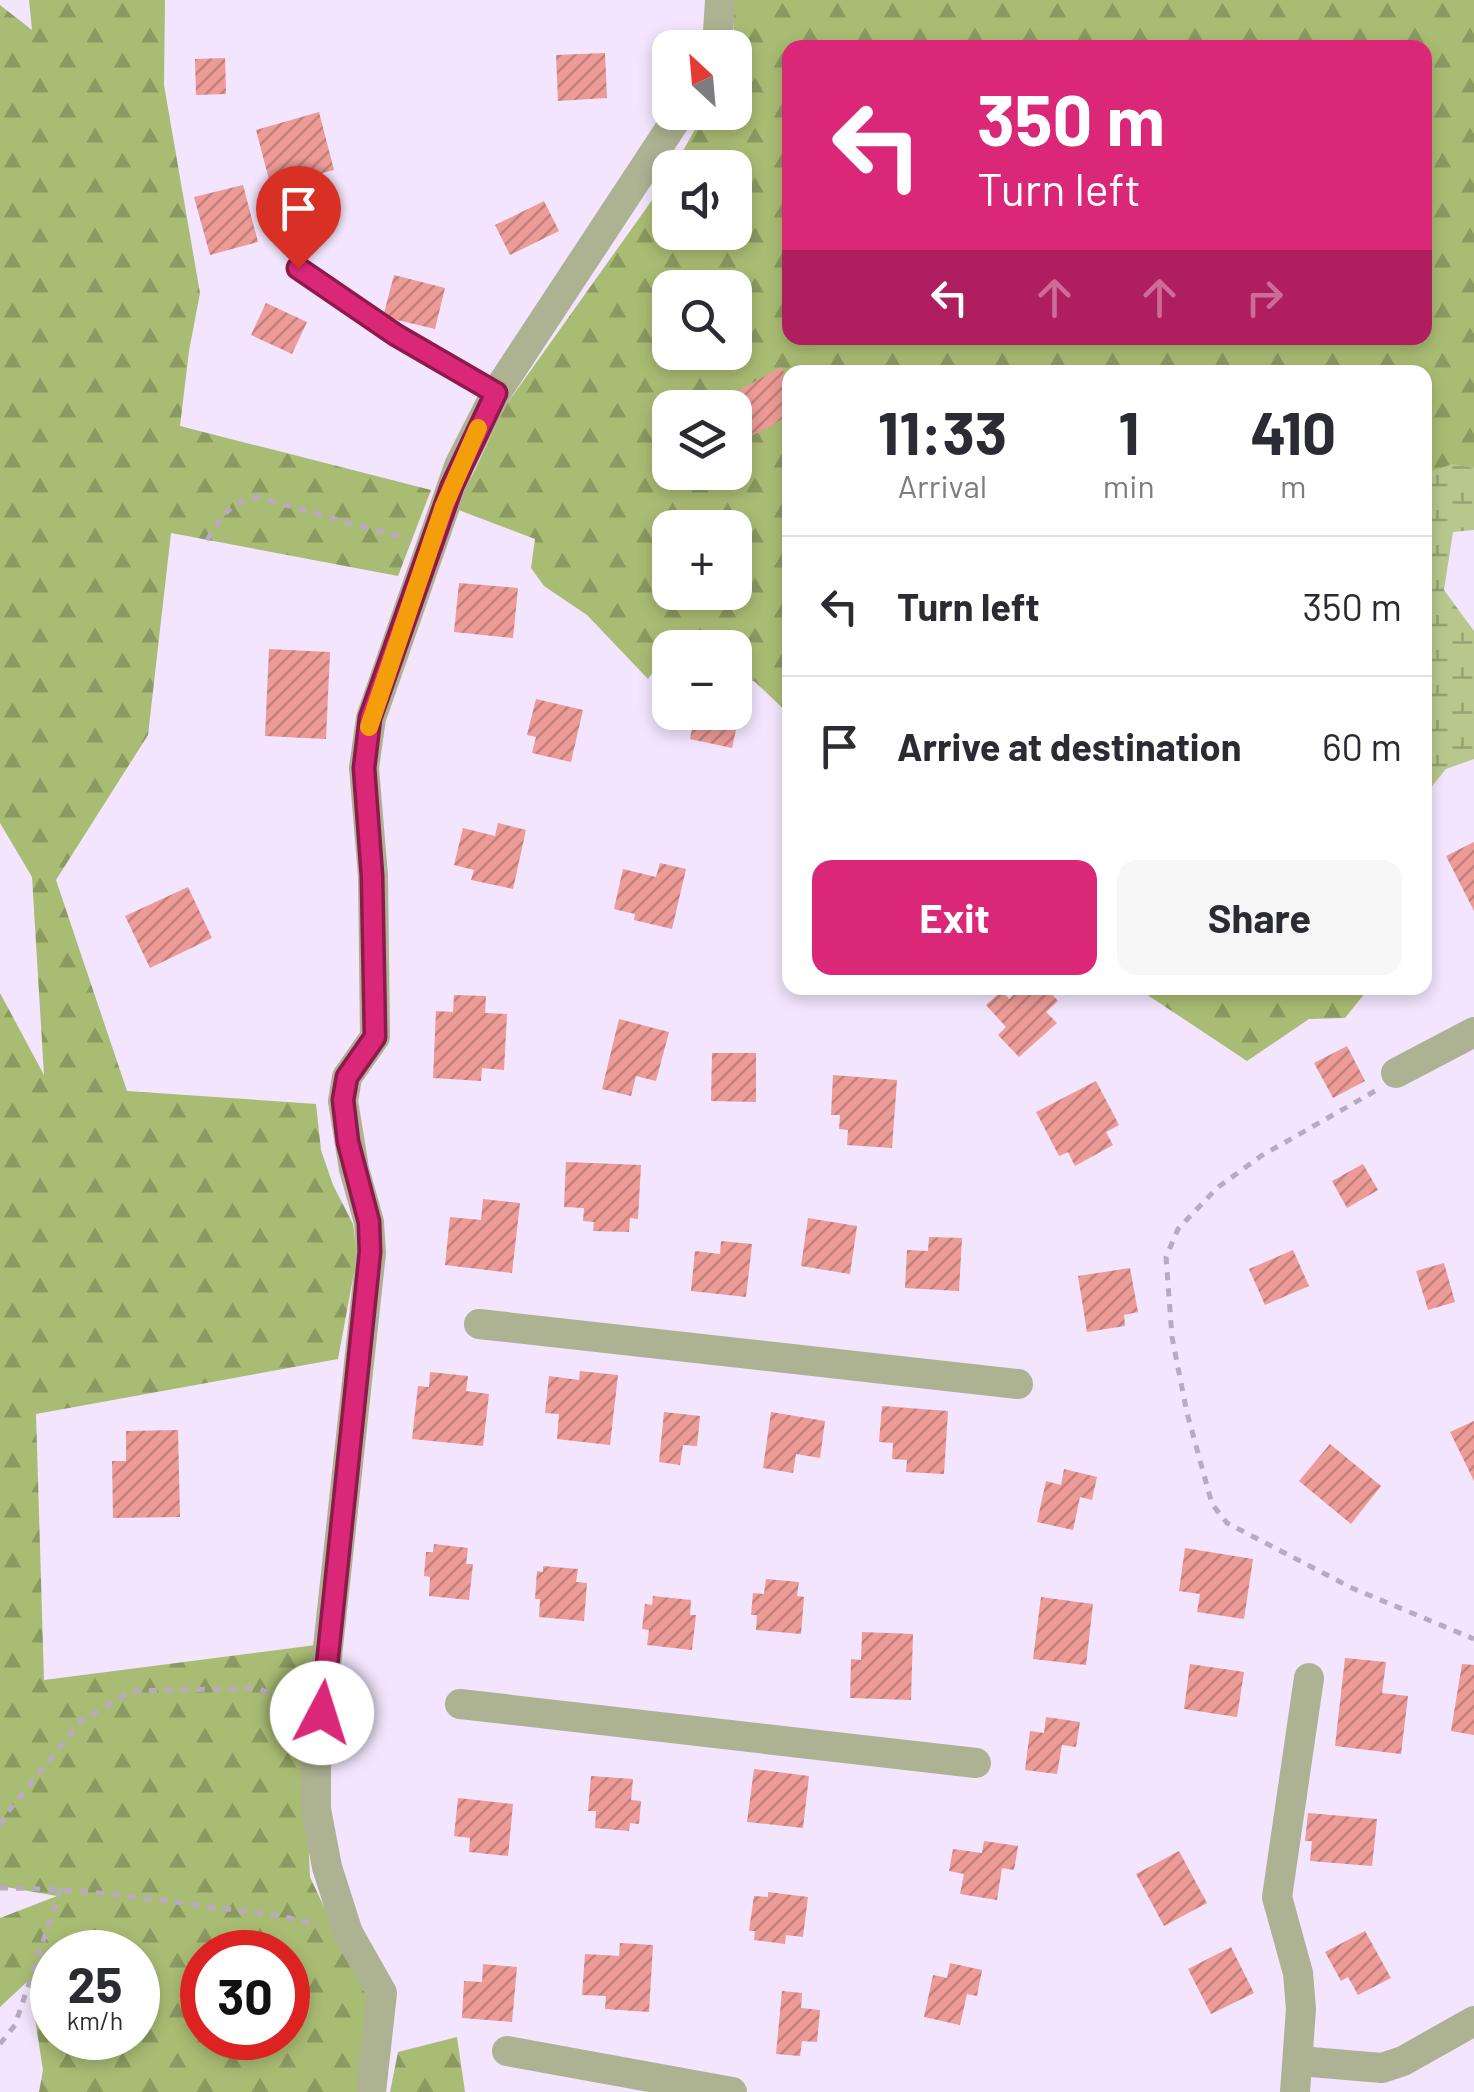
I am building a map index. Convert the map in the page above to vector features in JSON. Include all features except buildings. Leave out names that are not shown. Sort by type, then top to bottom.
[{"type":"street","points":[[718,30],[720,0]]},
{"type":"street","points":[[370,2092],[382,1992],[348,1932],[327,1868],[316,1809],[316,1757],[370,1252],[369,1222],[348,1142],[343,1100],[347,1077],[375,1037],[372,876],[364,768],[370,718],[460,466],[496,393],[669,130]]},
{"type":"street","points":[[1396,1073],[1474,1032]]},
{"type":"street","points":[[479,1324],[1018,1384]]},
{"type":"street","points":[[1295,2092],[1302,2009],[1298,1972],[1277,1898],[1309,1678]]},
{"type":"street","points":[[460,1704],[976,1763]]},
{"type":"street","points":[[1299,2061],[1382,2068],[1403,2061],[1474,2021]]},
{"type":"street","points":[[507,2051],[732,2092]]},
{"type":"lane","points":[[298,268],[396,335],[496,393]]},
{"type":"path","points":[[208,540],[225,513],[239,500],[258,497],[430,545]]},
{"type":"path","points":[[1396,1073],[1372,1093],[1246,1166],[1217,1188],[1178,1229],[1166,1257],[1172,1336],[1187,1413],[1212,1504],[1227,1523],[1352,1588],[1474,1639]]},
{"type":"path","points":[[0,1826],[81,1721],[132,1691],[256,1688],[322,1713]]},
{"type":"path","points":[[0,1888],[62,1888],[281,1915],[348,1932]]},
{"type":"path","points":[[0,2044],[15,2026],[62,1888]]},
{"type":"green space","points":[[29,0],[165,0],[164,85],[200,293],[180,426],[431,490],[398,576],[171,533],[148,735],[56,880],[127,1091],[316,1104],[321,1150],[353,1224],[357,1256],[338,1359],[36,1414],[44,1680],[316,1645],[307,1811],[310,1877],[339,1939],[374,1997],[364,2092],[39,2092],[41,2060],[160,2060],[160,1930],[30,1930],[30,1986],[29,1980],[0,2007],[0,1918],[57,1896],[0,1886],[0,993],[44,1075],[32,877],[0,823],[0,5],[32,30]]},
{"type":"green space","points":[[733,0],[1474,0],[1474,468],[1453,465],[1432,471],[1432,365],[782,365],[782,707],[752,680],[752,630],[652,630],[652,673],[648,679],[587,615],[544,586],[531,568],[535,539],[456,509],[506,405],[652,200],[652,250],[752,250],[752,150],[683,150],[695,130],[752,130],[752,30],[734,30]]},
{"type":"green space","points":[[1453,464],[1474,468],[1474,530],[1453,532],[1444,590],[1474,631],[1474,759],[1446,769],[1432,786],[1432,471]]},
{"type":"green space","points":[[1148,995],[1363,995],[1345,1018],[1309,1019],[1247,1061]]},
{"type":"green space","points":[[457,2037],[465,2092],[390,2092],[398,2052]]},
{"type":"slow traffic","points":[[369,727],[444,506],[478,428]]},
{"type":"route","points":[[298,268],[396,335],[496,393],[460,466],[370,718],[364,768],[372,876],[375,1037],[347,1077],[343,1100],[348,1142],[369,1222],[370,1252],[322,1713]]}]
